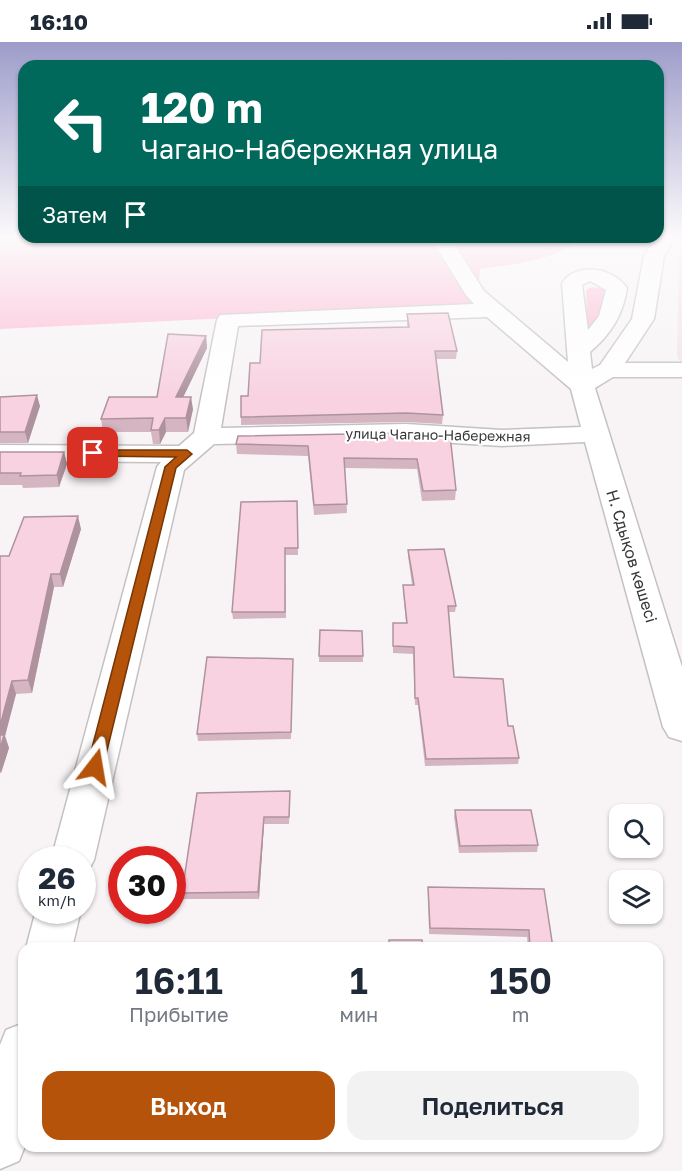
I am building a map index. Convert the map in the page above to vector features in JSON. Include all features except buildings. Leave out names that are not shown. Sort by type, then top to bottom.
[{"type":"street","points":[[474,291],[492,310],[595,378],[682,370]]},
{"type":"street","points":[[595,378],[643,319],[649,291]]},
{"type":"street","points":[[76,846],[171,467],[197,445],[228,320],[492,310]]},
{"type":"street","name":"Н. Сдықов көшесі","points":[[579,350],[595,378],[596,434],[670,639],[682,727]]},
{"type":"street","name":"улица Чагано-Набережная","points":[[0,453],[197,445],[406,432],[502,438],[596,434]]},
{"type":"street","points":[[51,942],[55,924]]},
{"type":"street","points":[[0,1142],[18,1072]]},
{"type":"shaded area","points":[[0,291],[478,291],[477,306],[0,329]]},
{"type":"shaded area","points":[[586,291],[607,291],[604,310],[588,330]]},
{"type":"shaded area","points":[[678,291],[682,291],[682,361],[679,361],[677,355]]},
{"type":"route","points":[[93,453],[187,454],[171,467],[95,767]]}]
